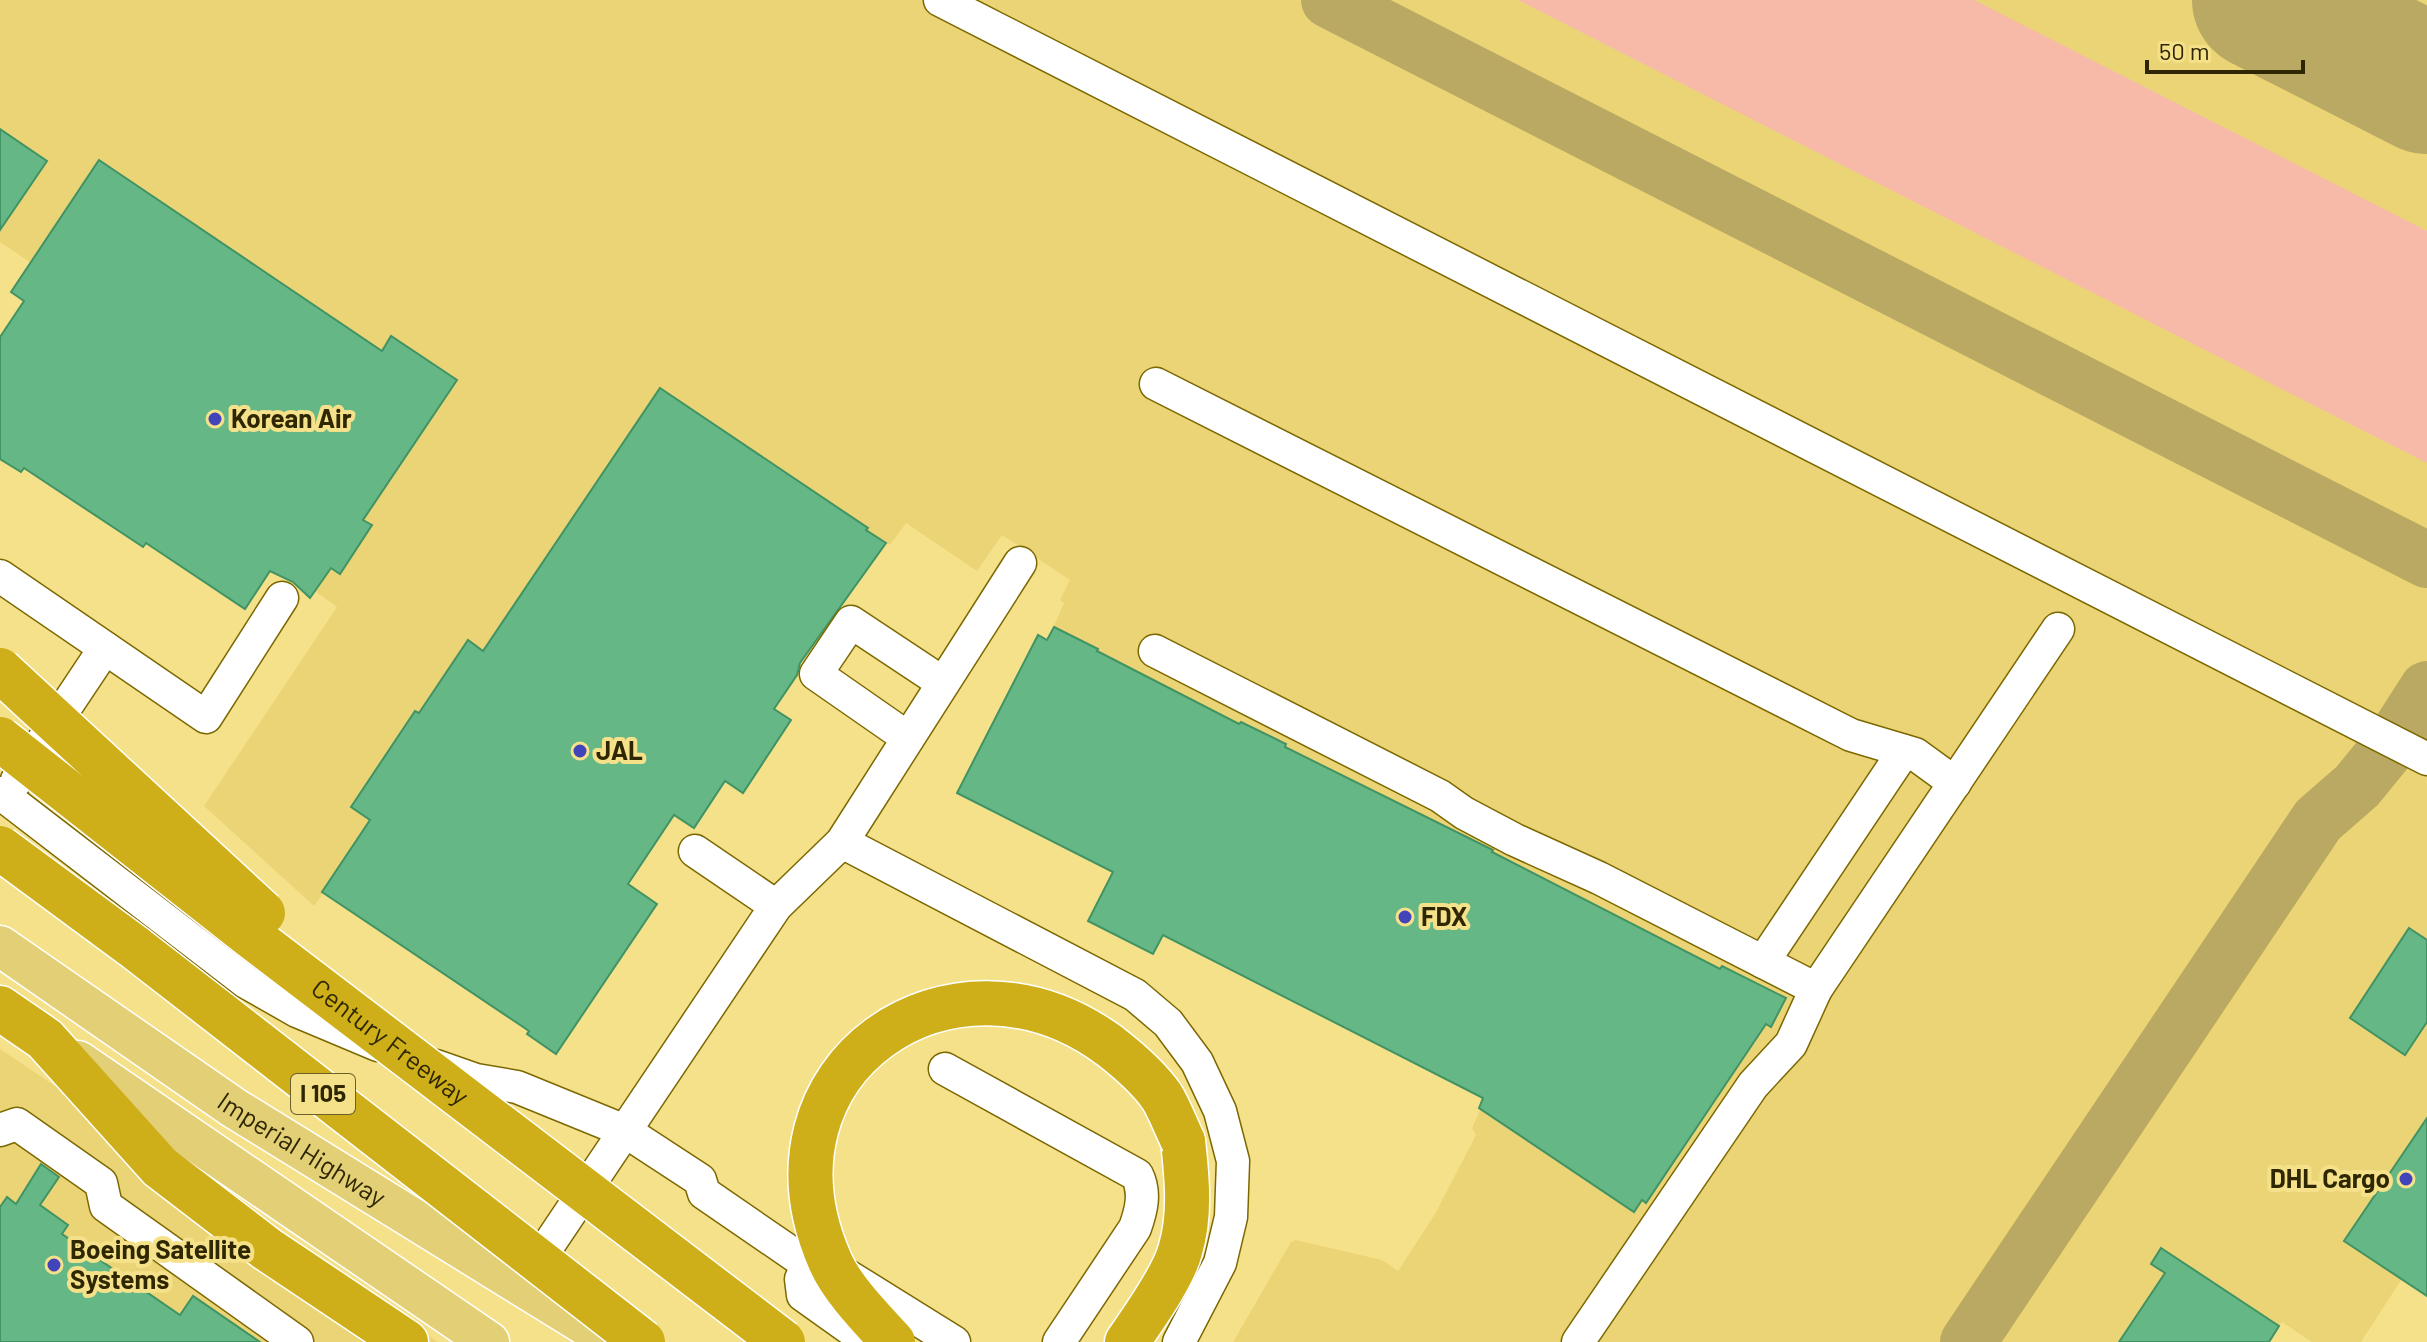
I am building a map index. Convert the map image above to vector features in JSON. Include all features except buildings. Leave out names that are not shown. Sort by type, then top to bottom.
[{"type":"highway","points":[[0,670],[266,916],[311,1002]]},
{"type":"highway","name":"Century Freeway","points":[[0,739],[311,1002],[783,1342]]},
{"type":"highway","name":"I 105","points":[[0,848],[137,949],[643,1342]]},
{"type":"highway","points":[[893,1342],[831,1264],[815,1221],[809,1177],[813,1135],[829,1093],[852,1060],[886,1031],[933,1011],[983,1003],[1030,1008],[1085,1028],[1127,1059],[1162,1097],[1183,1141],[1188,1191],[1180,1253],[1153,1304],[1127,1342]]},
{"type":"highway","name":"Imperial Highway","points":[[0,1008],[45,1039]]},
{"type":"highway","points":[[45,1039],[160,1167],[267,1249],[406,1342]]},
{"type":"main road","name":"Imperial Highway","points":[[0,946],[234,1108],[613,1342]]},
{"type":"main road","name":"Imperial Highway","points":[[45,1039],[489,1342]]},
{"type":"street","points":[[940,0],[2427,759]]},
{"type":"street","points":[[1156,384],[1837,729],[1915,754],[1955,783]]},
{"type":"street","points":[[521,1286],[776,906],[842,842],[1020,563]]},
{"type":"street","points":[[0,576],[206,717],[282,598]]},
{"type":"street","points":[[908,738],[816,674],[851,622],[943,683]]},
{"type":"street","points":[[1578,1342],[1753,1085],[1791,1044],[1816,989],[2058,629]]},
{"type":"street","points":[[105,648],[2,797],[246,982],[311,1002],[348,1035],[476,1080],[517,1087],[625,1131],[700,1180],[704,1193],[800,1259],[818,1257],[954,1342]]},
{"type":"street","points":[[1155,651],[1440,796],[1464,813],[1515,840],[1574,865],[1816,989]]},
{"type":"street","points":[[1763,962],[1904,751]]},
{"type":"street","points":[[842,842],[1135,995],[1168,1023],[1197,1062],[1220,1111],[1233,1161],[1231,1217],[1220,1263],[1179,1342]]},
{"type":"street","points":[[695,851],[776,906]]},
{"type":"street","points":[[945,1069],[1137,1175],[1141,1183],[1142,1209],[1135,1228],[1059,1342]]},
{"type":"street","points":[[0,1130],[17,1124],[101,1183],[106,1206],[297,1342]]},
{"type":"street","points":[[818,1257],[801,1279],[803,1295],[869,1342]]},
{"type":"shaded area","points":[[0,0],[2427,0],[2427,1240],[2361,1342],[2312,1342],[2282,1322],[2276,1329],[2251,1342],[1233,1342],[1291,1242],[1296,1240],[1382,1260],[1398,1271],[1435,1214],[1476,1135],[1472,1128],[1495,1076],[1046,644],[1064,603],[1060,600],[1070,580],[1002,535],[977,571],[906,523],[890,545],[885,542],[879,550],[324,892],[314,906],[204,806],[337,607],[308,586],[372,492],[0,242]]},
{"type":"shaded area","points":[[1518,0],[1974,0],[2427,231],[2427,463]]},
{"type":"shaded area","points":[[0,1049],[438,1342],[0,1342]]},
{"type":"taxiway","points":[[1329,0],[2427,560]]},
{"type":"taxiway","points":[[1968,1342],[2318,820],[2357,786],[2393,742],[2427,689]]},
{"type":"runway","points":[[2262,0],[2427,84]]},
{"type":"place","name":"Korean Air","points":[[215,419]]},
{"type":"place","name":"JAL","points":[[580,751]]},
{"type":"place","name":"FDX","points":[[1405,917]]},
{"type":"place","name":"DHL Cargo","points":[[2406,1179]]},
{"type":"place","name":"Boeing Satellite Systems","points":[[54,1265]]}]
